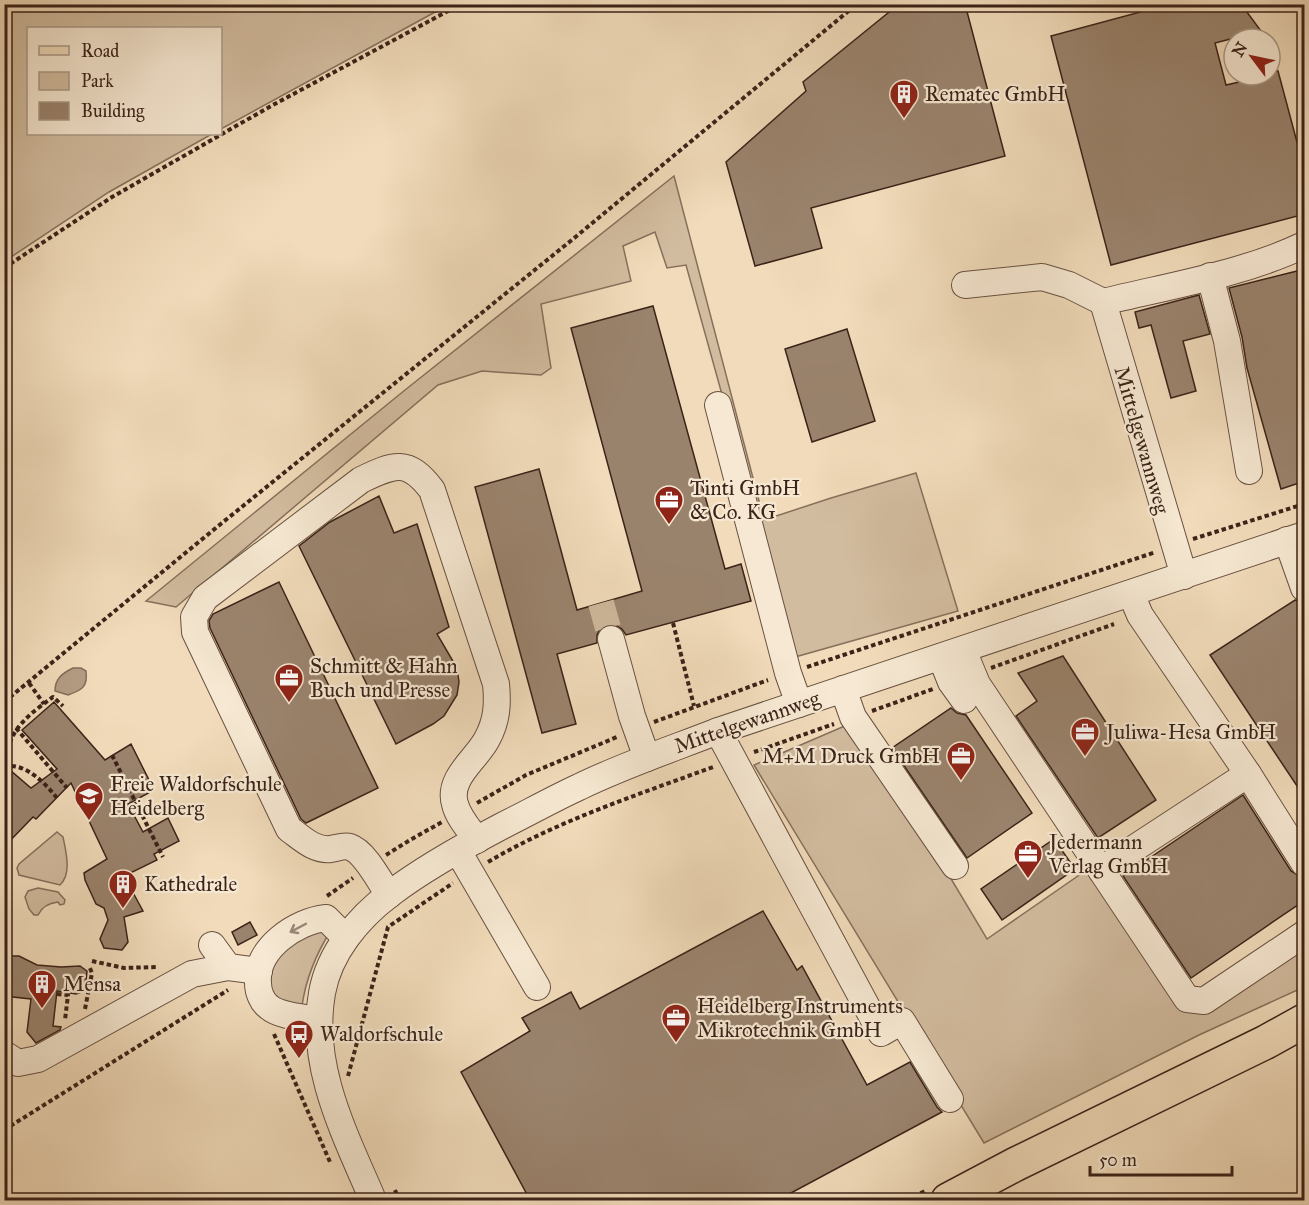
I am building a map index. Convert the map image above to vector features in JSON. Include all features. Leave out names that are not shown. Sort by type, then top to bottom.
[{"type":"main road","points":[[948,1200],[1305,1021]]},
{"type":"main road","points":[[1266,1042],[1305,1032]]},
{"type":"street","points":[[966,285],[1042,277],[1069,285],[1102,302],[1280,257],[1305,245]]},
{"type":"street","points":[[1210,276],[1227,341],[1249,471]]},
{"type":"street","name":"Mittelgewannweg","points":[[1102,302],[1184,576]]},
{"type":"street","points":[[718,405],[788,673],[799,704]]},
{"type":"street","points":[[389,895],[362,856],[355,850],[349,847],[327,849],[310,845],[289,829],[195,632],[194,617],[205,598],[361,480],[381,470],[396,467],[412,469],[432,490],[496,684],[498,705],[494,722],[480,752],[467,765],[456,782],[454,802],[467,845],[537,987]]},
{"type":"street","points":[[1296,538],[1305,588]]},
{"type":"street","name":"Mittelgewannweg","points":[[374,1200],[331,1101],[320,1055],[319,1020],[327,970],[335,954],[346,938],[389,895],[467,845],[580,786],[647,758],[718,731],[1296,538]]},
{"type":"street","points":[[1138,591],[1140,615],[1248,774],[1305,863]]},
{"type":"street","points":[[1138,591],[1154,609],[1305,833]]},
{"type":"street","points":[[611,639],[632,716],[647,758]]},
{"type":"street","points":[[952,653],[951,682],[964,700]]},
{"type":"street","points":[[952,653],[977,684],[1186,999],[1204,1001],[1305,934]]},
{"type":"street","points":[[843,689],[854,717],[955,866]]},
{"type":"street","points":[[718,731],[881,1033],[902,1021],[950,1099]]},
{"type":"street","points":[[1101,870],[1248,774]]},
{"type":"street","points":[[4,1054],[18,1064],[38,1059],[75,1028],[192,974],[247,971],[261,960],[272,945],[316,919],[326,918],[346,938]]},
{"type":"street","points":[[212,945],[257,979],[260,994],[267,1006],[277,1012],[319,1020]]},
{"type":"path","points":[[222,133],[461,4]]},
{"type":"path","points":[[4,702],[573,239],[857,4]]},
{"type":"path","points":[[4,268],[112,197],[219,135]]},
{"type":"path","points":[[673,622],[694,706]]},
{"type":"path","points":[[29,683],[44,704]]},
{"type":"path","points":[[10,765],[9,745],[16,728],[53,697],[63,706]]},
{"type":"path","points":[[16,728],[68,788]]},
{"type":"path","points":[[112,755],[163,857]]},
{"type":"path","points":[[4,767],[17,766],[37,777],[57,798]]},
{"type":"path","points":[[57,994],[68,995],[75,1028],[82,1026],[92,973],[91,964],[124,968],[160,967]]},
{"type":"path","points":[[4,1130],[247,971]]},
{"type":"path","points":[[273,1031],[334,1169]]},
{"type":"green space","points":[[5,4],[448,5],[222,128],[222,27],[27,27],[27,135],[210,135],[109,192],[5,261]]},
{"type":"green space","points":[[674,176],[764,520],[916,473],[958,611],[795,657],[686,265],[667,268],[655,232],[623,246],[631,281],[541,304],[551,368],[541,375],[482,371],[438,385],[176,607],[146,601],[405,390]]},
{"type":"green space","points":[[847,725],[947,872],[987,939],[1088,869],[1190,1009],[1304,945],[1304,987],[1199,1035],[984,1143],[754,765]]},
{"type":"green space","points":[[57,832],[63,837],[67,862],[66,875],[60,885],[19,875],[17,868],[19,864]]},
{"type":"green space","points":[[38,888],[58,892],[65,900],[64,904],[60,905],[58,902],[49,904],[38,915],[34,915],[25,897],[28,891]]},
{"type":"green space","points":[[307,929],[331,930],[312,966],[302,1006],[270,997],[267,963]]},
{"type":"shaded area","points":[[73,668],[86,671],[86,681],[83,687],[68,695],[55,691],[60,677]]},
{"type":"building","name":"Rematec GmbH","points":[[899,4],[965,4],[1005,156],[811,208],[822,248],[755,266],[726,162],[806,91],[803,82]]},
{"type":"building","points":[[1170,4],[1241,4],[1258,27],[1222,27],[1222,41],[1215,43],[1222,70],[1222,87],[1282,86],[1305,172],[1305,214],[1111,265],[1051,36]]},
{"type":"building","points":[[1305,269],[1305,481],[1281,489],[1247,368],[1242,337],[1229,288]]},
{"type":"building","points":[[1199,295],[1210,334],[1183,341],[1196,391],[1171,398],[1151,325],[1139,328],[1135,312]]},
{"type":"building","name":"Tinti GmbH & Co. KG","points":[[653,306],[725,569],[741,564],[751,601],[626,635],[615,625],[607,625],[600,629],[597,643],[557,654],[576,724],[542,733],[475,487],[539,469],[577,610],[642,591],[571,328]]},
{"type":"building","points":[[847,329],[875,421],[812,442],[785,349]]},
{"type":"building","points":[[379,496],[394,533],[417,524],[449,627],[437,634],[457,668],[459,682],[457,695],[444,716],[396,744],[299,546],[330,522]]},
{"type":"building","name":"Schmitt & Hahn Buch und Presse","points":[[279,582],[378,788],[306,823],[301,819],[210,628],[209,621],[213,614]]},
{"type":"building","points":[[1295,600],[1305,603],[1305,798],[1210,655]]},
{"type":"building","name":"Juliwa-Hesa GmbH","points":[[1063,656],[1156,800],[1098,838],[1016,716],[1037,701],[1018,673]]},
{"type":"building","points":[[54,702],[105,760],[131,744],[154,790],[128,804],[143,832],[168,818],[179,841],[154,854],[157,860],[124,876],[143,911],[124,917],[128,942],[122,950],[104,948],[100,939],[108,920],[104,908],[96,904],[84,873],[107,859],[71,783],[36,819],[33,817],[4,847],[4,782],[11,771],[31,788],[57,769],[22,730]]},
{"type":"building","name":"M+M Druck GmbH","points":[[951,708],[957,713],[966,715],[1032,813],[967,858],[892,748]]},
{"type":"building","points":[[1243,795],[1291,871],[1305,882],[1305,900],[1191,978],[1123,876]]},
{"type":"building","name":"Jedermann Verlag GmbH","points":[[1054,839],[1075,869],[1002,920],[981,889]]},
{"type":"building","name":"Heidelberg Instruments Mikrotechnik GmbH","points":[[763,911],[797,970],[802,966],[867,1085],[910,1062],[942,1112],[778,1200],[530,1200],[461,1072],[530,1031],[522,1018],[571,992],[580,1009]]},
{"type":"building","points":[[250,922],[257,935],[238,945],[232,932]]},
{"type":"building","name":"Mensa","points":[[4,956],[19,956],[37,965],[80,966],[87,971],[85,991],[76,994],[57,991],[53,1026],[61,1027],[60,1030],[36,1043],[27,1032],[31,999],[4,996]]},
{"type":"tunnel","points":[[601,603],[611,639]]},
{"type":"place","name":"Rematec GmbH","points":[[904,120]]},
{"type":"place","name":"Tinti GmbH & Co. KG","points":[[669,526]]},
{"type":"place","name":"Schmitt & Hahn Buch und Presse","points":[[289,704]]},
{"type":"place","name":"Juliwa-Hesa GmbH","points":[[1085,758]]},
{"type":"place","name":"M+M Druck GmbH","points":[[961,782]]},
{"type":"place","name":"Freie Waldorfschule Heidelberg","points":[[89,822]]},
{"type":"place","name":"Jedermann Verlag GmbH","points":[[1028,880]]},
{"type":"place","name":"Kathedrale","points":[[123,910]]},
{"type":"place","name":"Mensa","points":[[42,1010]]},
{"type":"place","name":"Heidelberg Instruments Mikrotechnik GmbH","points":[[676,1044]]},
{"type":"place","name":"Waldorfschule","points":[[299,1060]]}]
